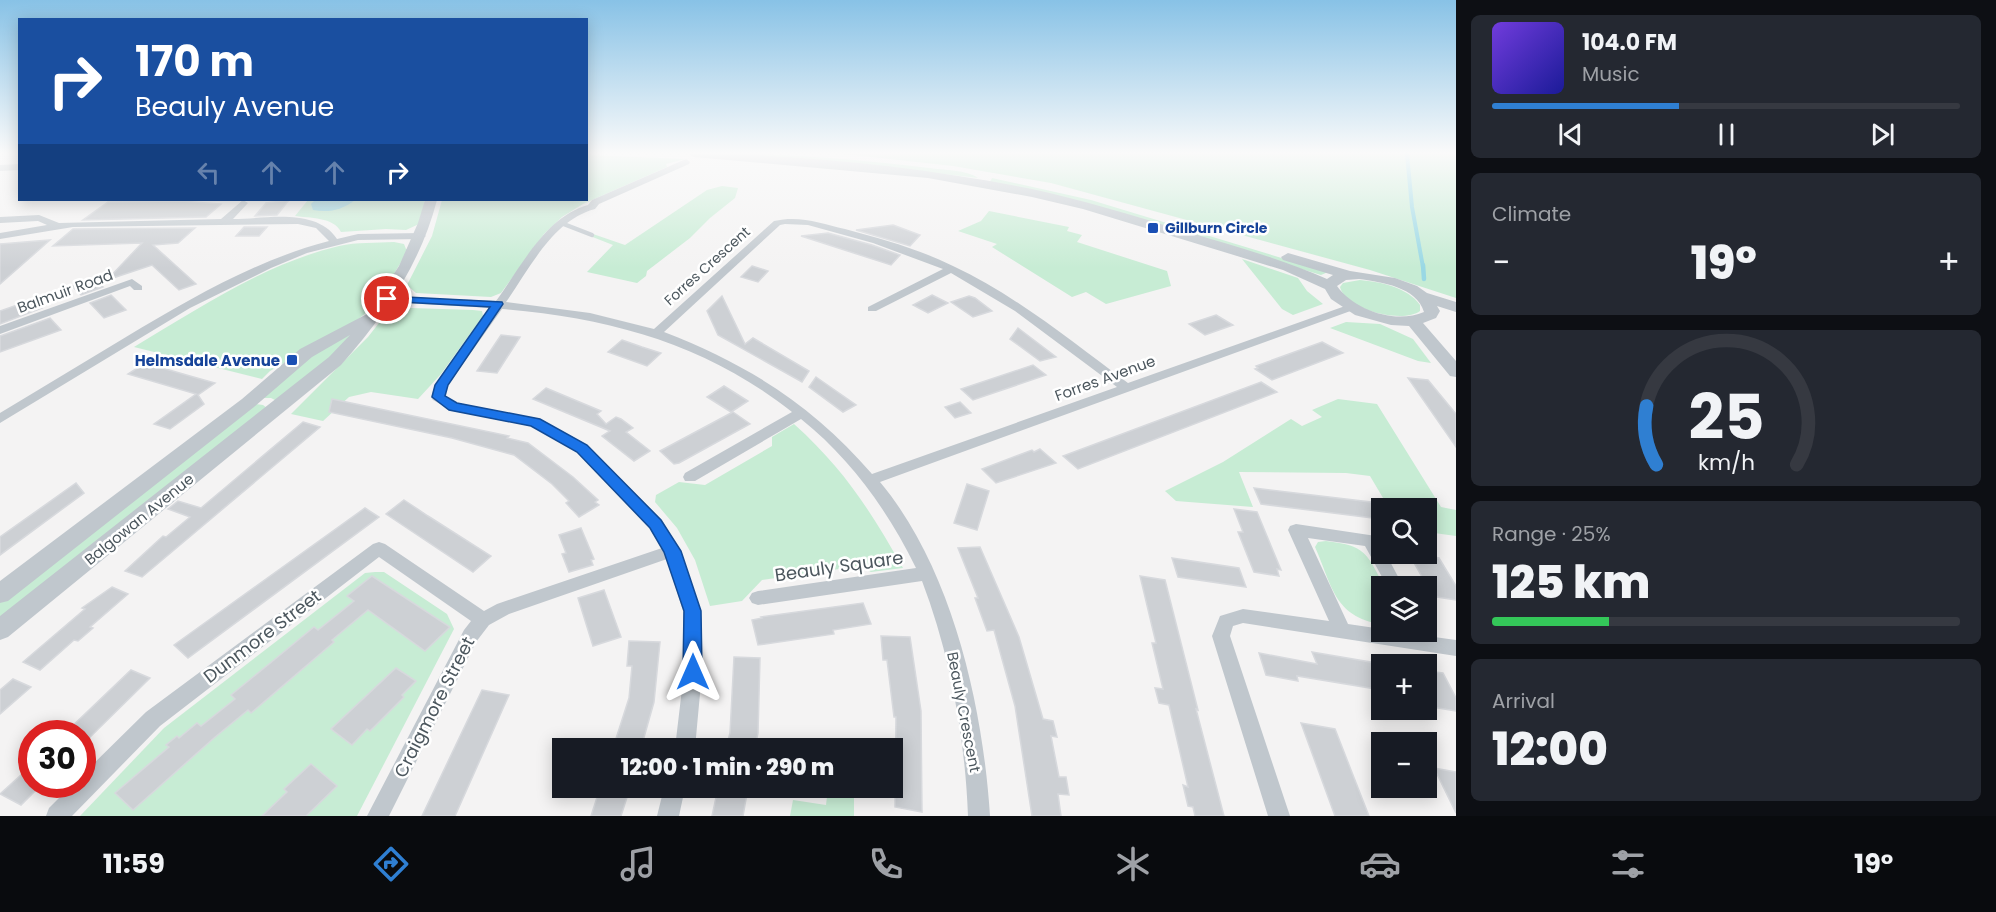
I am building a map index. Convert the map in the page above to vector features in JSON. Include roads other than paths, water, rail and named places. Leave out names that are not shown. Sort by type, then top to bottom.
[{"type":"street","points":[[616,192],[595,202],[592,207],[577,211],[549,234],[442,385],[438,397],[453,407],[535,422],[582,448],[656,524],[672,551],[692,611],[693,672],[686,738]]},
{"type":"street","points":[[1034,192],[1098,209],[1288,267],[1330,286],[1340,300],[1352,308],[1382,318],[1413,321],[1456,309]]},
{"type":"street","points":[[1059,192],[1093,198],[1349,275],[1370,276],[1392,282],[1456,309]]},
{"type":"street","name":"Balgowan Avenue","points":[[0,630],[335,360],[364,329],[387,299],[409,264],[421,236],[431,201]]},
{"type":"street","points":[[224,222],[243,203]]},
{"type":"street","points":[[0,220],[39,218],[56,225]]},
{"type":"street","name":"Forres Crescent","points":[[656,333],[777,223],[799,220],[866,237],[951,269],[981,285],[1022,312],[1127,388]]},
{"type":"street","points":[[0,236],[20,235],[56,225],[311,223],[327,230],[334,242]]},
{"type":"street","points":[[0,419],[186,306],[227,284],[303,251],[334,242],[358,237],[421,236]]},
{"type":"street","points":[[872,309],[951,269]]},
{"type":"street","points":[[1330,286],[1332,281],[1349,275]]},
{"type":"street","name":"Balmuir Road","points":[[0,330],[132,282],[138,288]]},
{"type":"street","points":[[1421,296],[1431,306],[1431,315]]},
{"type":"street","name":"Beauly Crescent","points":[[387,299],[498,304],[594,318],[656,333],[704,353],[752,378],[802,412],[835,441],[870,480],[899,523],[927,573],[958,665],[978,786],[980,816]]},
{"type":"street","name":"Forres Avenue","points":[[870,480],[1352,308]]},
{"type":"street","name":"Balgowan Avenue","points":[[0,594],[248,403],[306,353],[373,316]]},
{"type":"street","points":[[1413,321],[1456,372]]},
{"type":"street","points":[[248,403],[267,401],[278,408]]},
{"type":"street","points":[[690,477],[802,412]]},
{"type":"street","points":[[1342,630],[1296,530],[1370,540],[1390,576]]},
{"type":"street","name":"Dunmore Street","points":[[57,816],[153,719],[379,548],[483,620]]},
{"type":"street","name":"Craigmore Street","points":[[378,816],[470,636],[483,620],[503,609],[672,551]]},
{"type":"street","name":"Beauly Square","points":[[758,597],[927,573]]},
{"type":"street","points":[[1279,816],[1221,636],[1226,621],[1243,616],[1371,633]]},
{"type":"street","points":[[1437,642],[1456,648]]},
{"type":"street","points":[[668,816],[672,798]]},
{"type":"lane","points":[[561,223],[592,235]]},
{"type":"water","points":[[314,201],[353,201],[335,210],[324,211],[313,210],[311,204]]},
{"type":"waterway","points":[[1411,192],[1423,267]]},
{"type":"waterway","points":[[1423,265],[1424,279]]},
{"type":"place","name":"Gillburn Circle","points":[[1153,228]]},
{"type":"place","name":"Helmsdale Avenue","points":[[292,360]]}]
